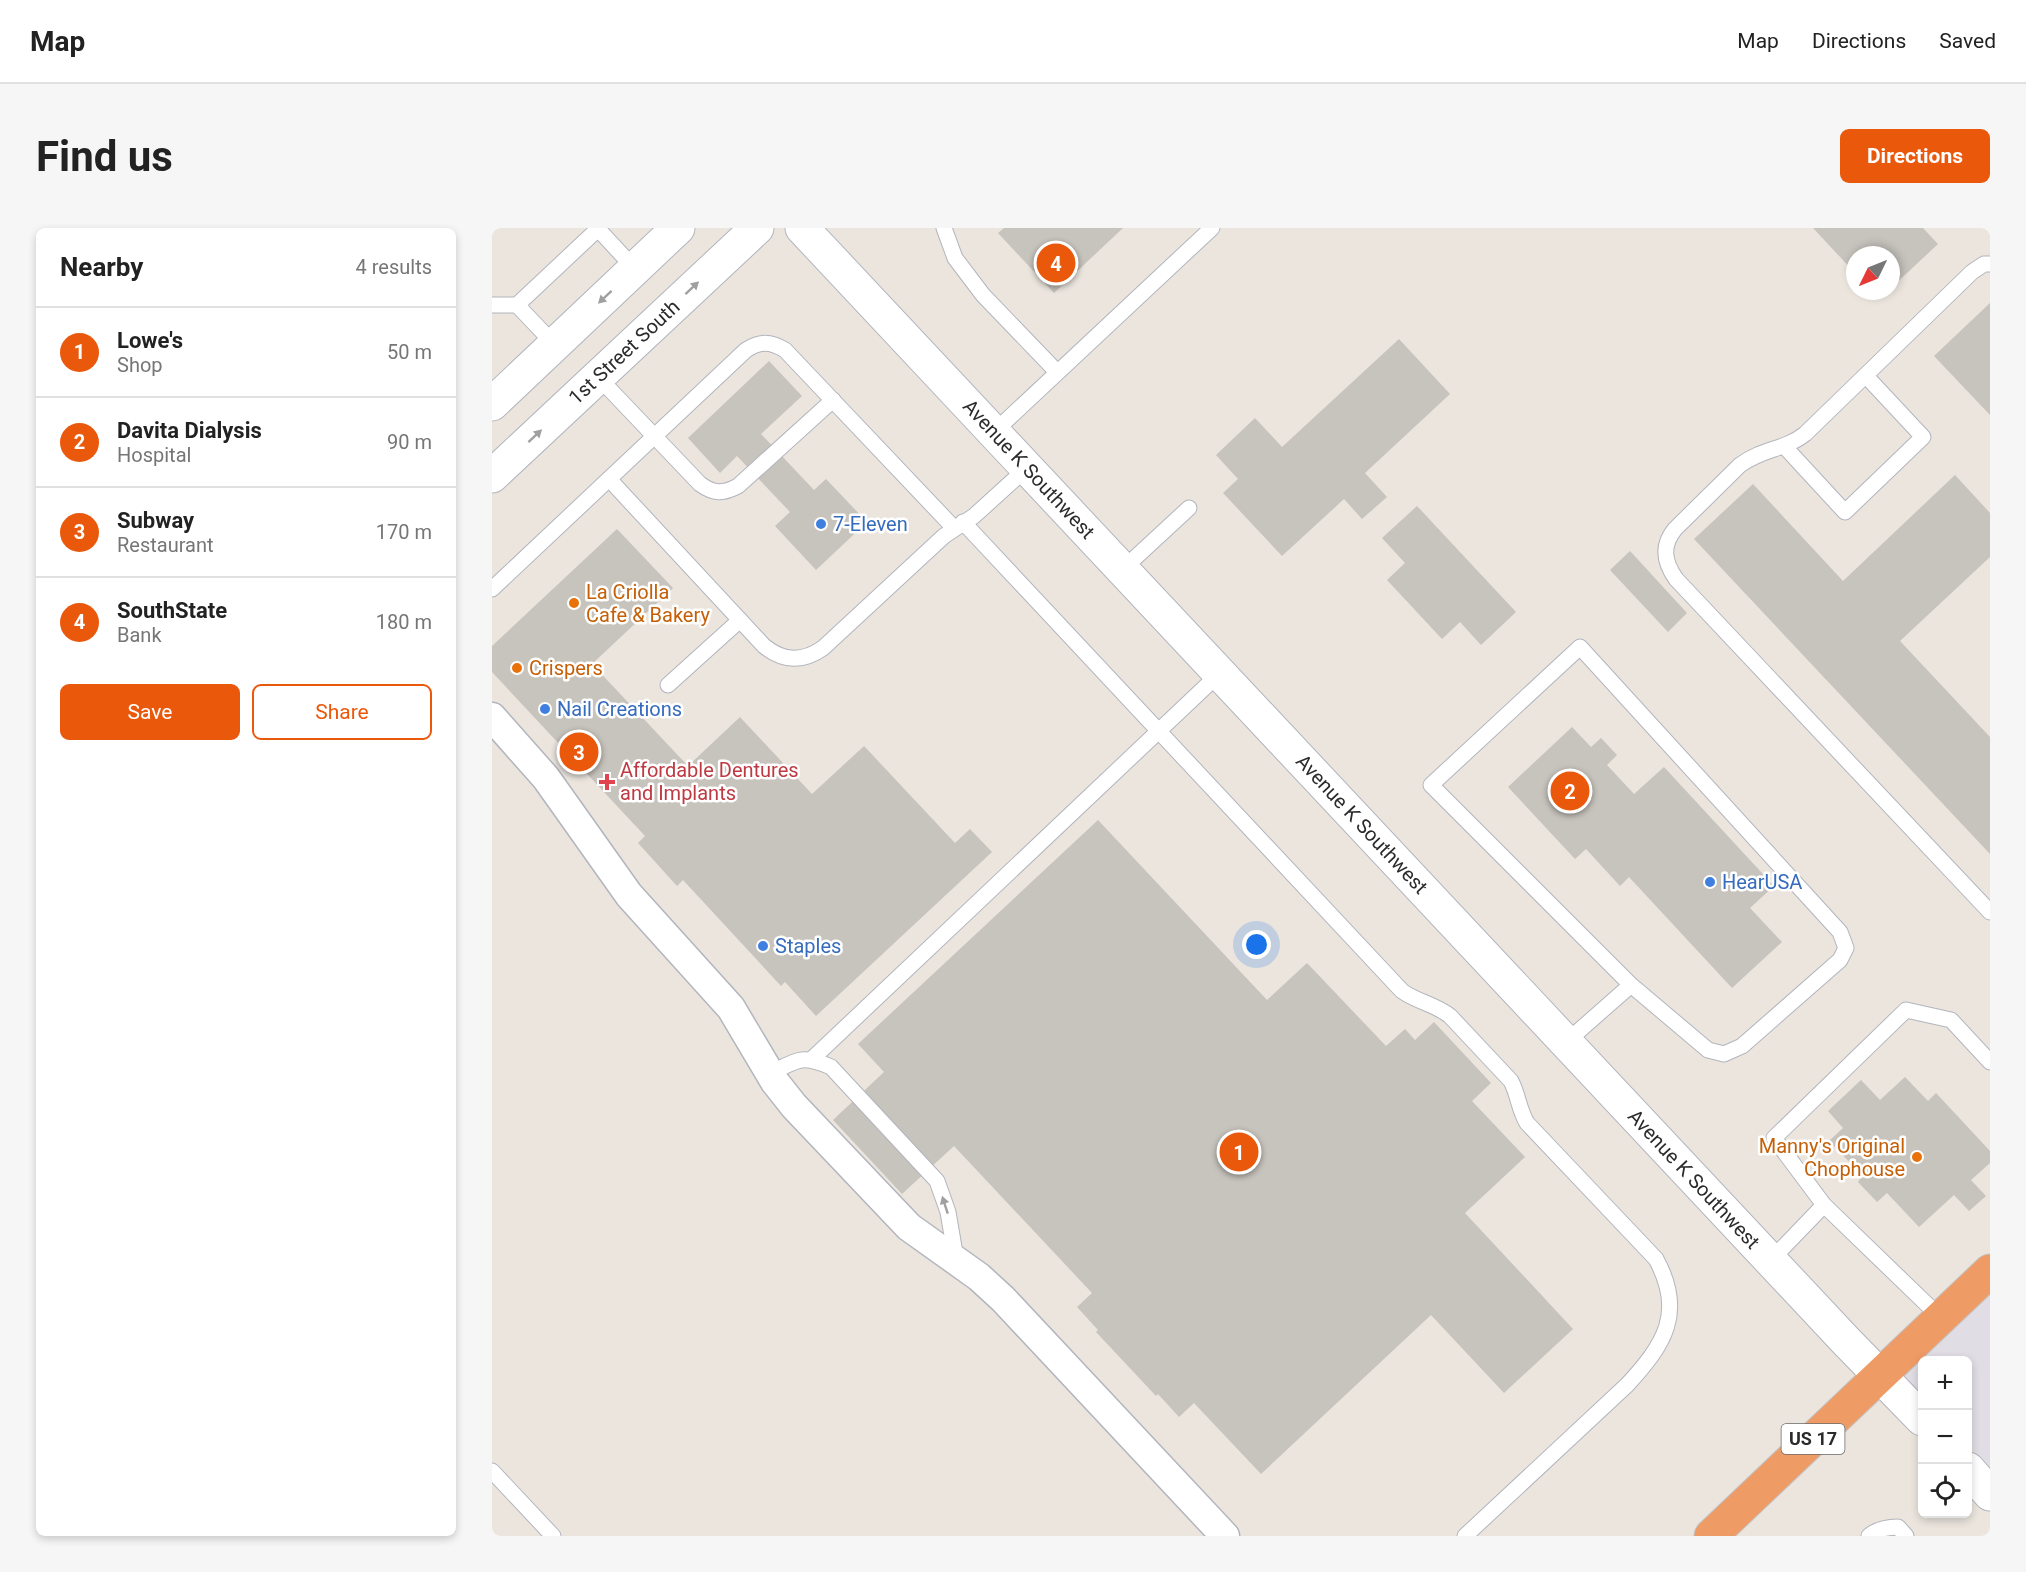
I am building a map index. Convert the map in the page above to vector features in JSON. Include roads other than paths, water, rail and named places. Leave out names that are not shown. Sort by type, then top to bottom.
[{"type":"highway","name":"US 17","points":[[1711,1536],[1990,1271]]},
{"type":"street","points":[[492,404],[678,228]]},
{"type":"street","name":"1st Street South","points":[[492,476],[757,228]]},
{"type":"street","name":"Avenue K Southwest","points":[[802,228],[1770,1261],[1918,1414]]},
{"type":"street","points":[[492,717],[546,778],[620,884],[731,1008],[770,1073],[794,1106],[894,1213],[916,1233],[979,1277],[1003,1299],[1225,1536]]},
{"type":"street","points":[[1972,1474],[1990,1494]]},
{"type":"lane","points":[[944,228],[955,258],[982,295],[1057,372]]},
{"type":"lane","points":[[994,432],[1212,228]]},
{"type":"lane","points":[[492,305],[517,305],[598,229],[635,269]]},
{"type":"lane","points":[[1990,264],[1984,264],[1972,273],[1805,434],[1796,441],[1764,451],[1740,465],[1675,529],[1665,547],[1669,569],[1676,579],[1990,912]]},
{"type":"lane","points":[[517,305],[555,345]]},
{"type":"lane","points":[[492,588],[746,350],[755,344],[766,342],[776,344],[784,350],[1158,731],[1401,991],[1412,999],[1440,1009],[1450,1016],[1511,1081],[1521,1114],[1527,1123],[1656,1259],[1667,1278],[1670,1300],[1668,1323],[1660,1344],[1645,1366],[1628,1385],[1465,1536]]},
{"type":"lane","points":[[1784,446],[1845,512],[1923,437],[1866,376]]},
{"type":"lane","points":[[598,377],[700,484],[718,493],[728,492],[738,486],[833,400]]},
{"type":"lane","points":[[609,479],[764,646],[782,657],[804,658],[814,654],[958,525],[974,516],[1028,467]]},
{"type":"lane","points":[[1123,569],[1188,508]]},
{"type":"lane","points":[[668,685],[740,620]]},
{"type":"lane","points":[[1580,647],[1840,932],[1846,948],[1840,960],[1742,1046],[1724,1054],[1708,1050],[1631,985],[1431,785],[1580,647]]},
{"type":"lane","points":[[812,1059],[1220,673]]},
{"type":"lane","points":[[1566,1042],[1631,985]]},
{"type":"lane","points":[[1941,1318],[1824,1205],[1774,1138],[1906,1010],[1951,1020],[1990,1062]]},
{"type":"lane","points":[[770,1073],[799,1060],[812,1059],[831,1067],[937,1181],[948,1212],[957,1262]]},
{"type":"lane","points":[[1770,1261],[1824,1205]]},
{"type":"lane","points":[[492,1471],[553,1536]]},
{"type":"lane","points":[[1869,1536],[1875,1531],[1898,1527],[1906,1536]]},
{"type":"place","name":"SouthState","points":[[1056,263]]},
{"type":"place","name":"7-Eleven","points":[[821,524]]},
{"type":"place","name":"La Criolla Cafe & Bakery","points":[[574,603]]},
{"type":"place","name":"Crispers","points":[[517,668]]},
{"type":"place","name":"Nail Creations","points":[[545,709]]},
{"type":"place","name":"Subway","points":[[579,752]]},
{"type":"place","name":"Affordable Dentures and Implants","points":[[607,782]]},
{"type":"place","name":"Davita Dialysis","points":[[1570,791]]},
{"type":"place","name":"HearUSA","points":[[1710,882]]},
{"type":"place","name":"Staples","points":[[763,946]]},
{"type":"place","name":"Lowe's","points":[[1239,1152]]},
{"type":"place","name":"Manny's Original Chophouse","points":[[1917,1157]]}]
